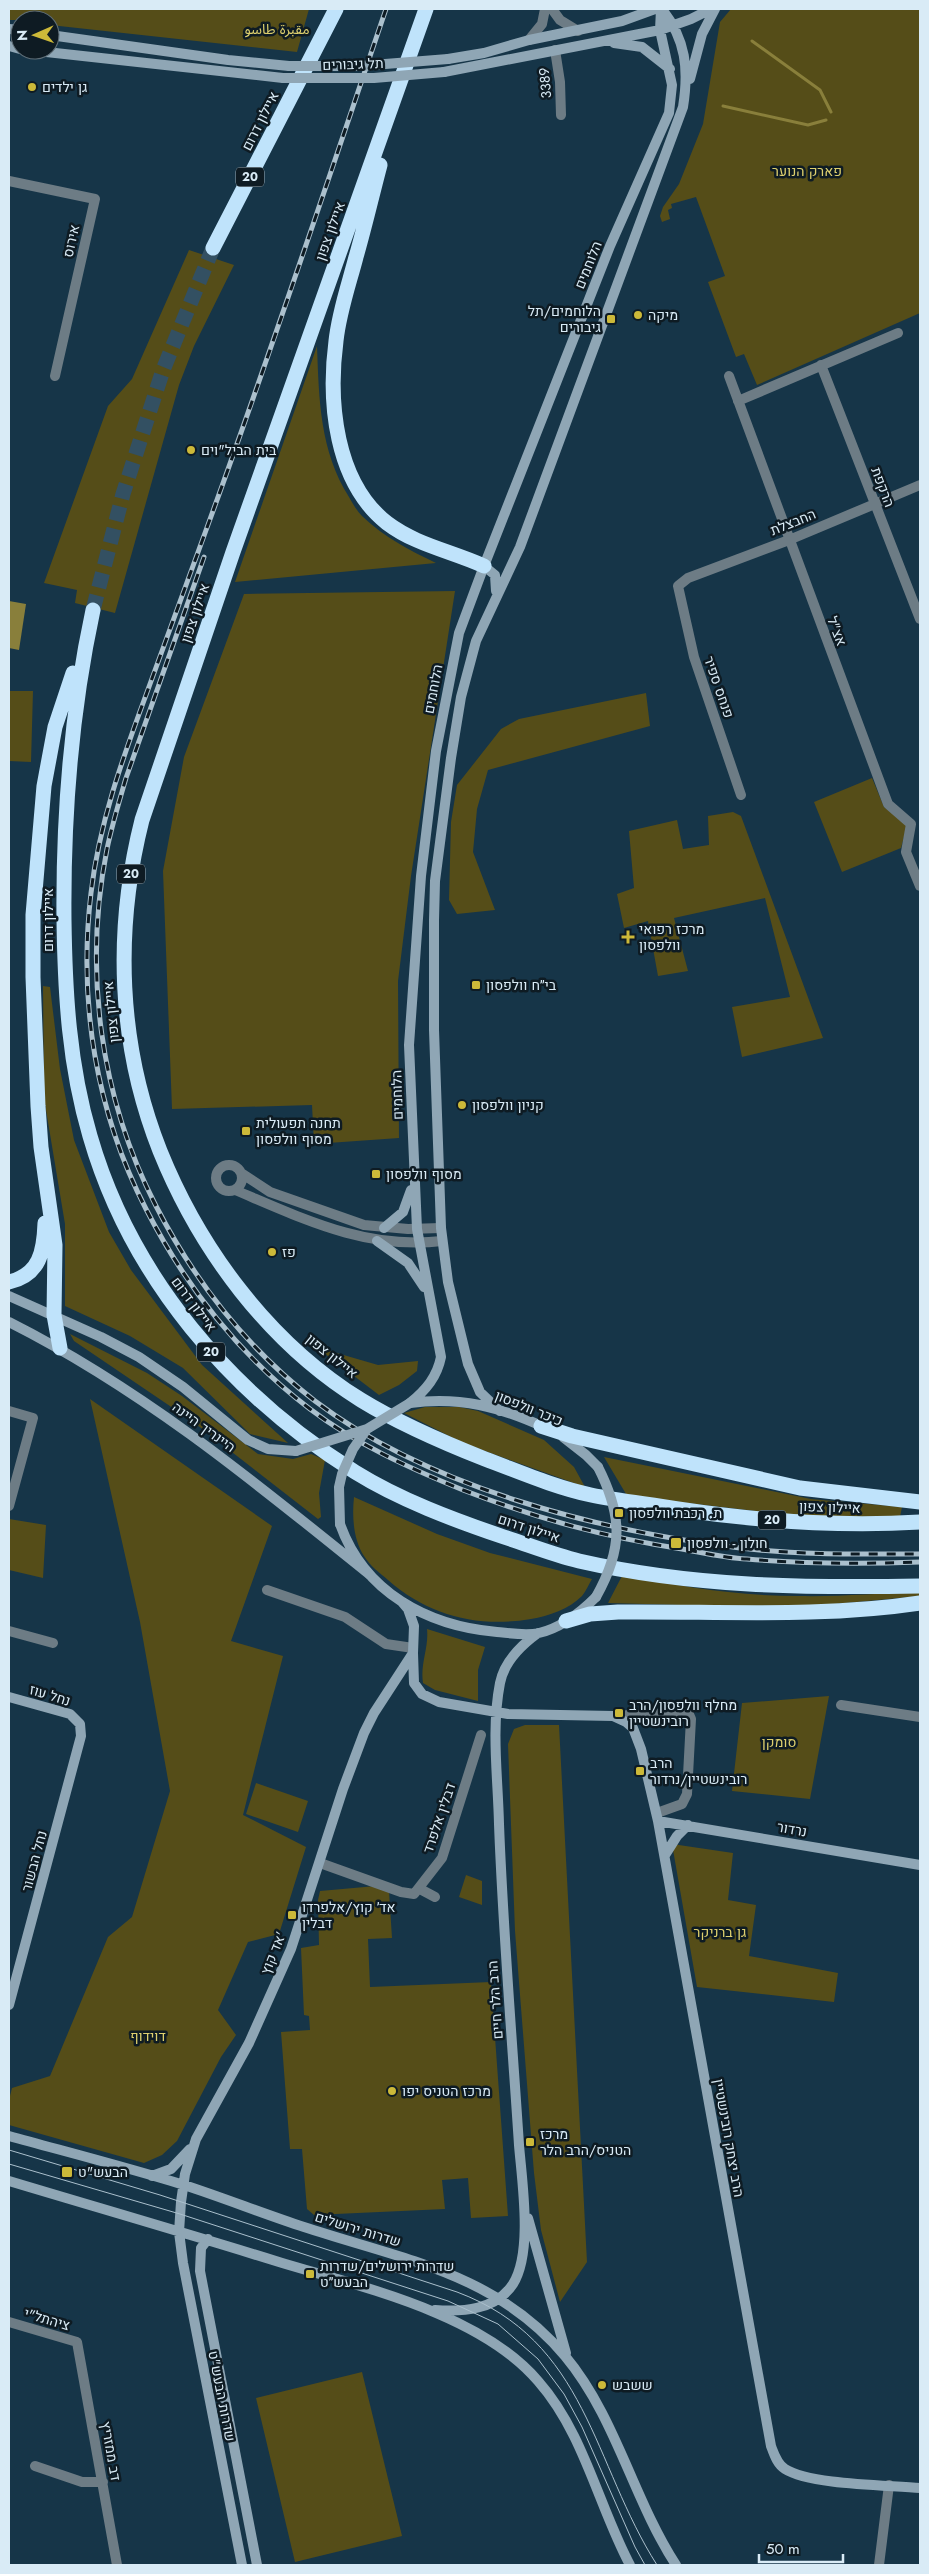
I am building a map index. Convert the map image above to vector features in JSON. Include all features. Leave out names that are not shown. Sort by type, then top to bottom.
[{"type":"highway","name":"איילון דרום","points":[[213,248],[336,9]]},
{"type":"highway","name":"איילון צפון","points":[[426,9],[226,571],[152,786],[134,855],[124,939],[124,993],[135,1069],[152,1130],[170,1174],[199,1229],[242,1293],[300,1352],[331,1379],[360,1399],[410,1427],[551,1484],[590,1495],[736,1517],[852,1525],[920,1522]]},
{"type":"highway","points":[[407,64],[343,304],[336,340],[333,373],[340,442],[343,457],[352,479],[364,498],[387,522],[434,548],[484,566]]},
{"type":"highway","name":"איילון דרום","points":[[46,1188],[38,1114],[33,977],[38,853],[44,786],[55,727],[92,614],[77,696],[66,805],[65,957],[71,1057],[90,1138],[122,1221],[144,1261],[169,1300],[219,1361],[288,1423],[356,1473],[442,1514],[530,1546],[577,1560],[629,1570],[750,1586],[920,1586]]},
{"type":"highway","points":[[9,1282],[31,1272],[41,1257],[45,1234],[46,1188]]},
{"type":"highway","points":[[46,1188],[55,1244],[54,1316],[60,1348]]},
{"type":"highway","points":[[541,1426],[572,1436],[800,1488],[920,1502]]},
{"type":"highway","points":[[566,1621],[590,1614],[618,1612],[814,1614],[882,1609],[920,1603]]},
{"type":"main road","name":"תל גיבורים","points":[[60,36],[244,62],[289,66],[360,66],[448,59],[484,53],[529,40],[578,32],[622,21],[655,9]]},
{"type":"main road","name":"הלוחמים","points":[[500,1411],[480,1392],[468,1364],[448,1282],[442,1241],[434,1030],[435,882],[451,758],[462,697],[476,641],[520,547],[683,107],[686,69],[681,39],[675,25],[662,9]]},
{"type":"main road","name":"הלוחמים","points":[[417,1400],[438,1371],[441,1357],[417,1229],[410,1009],[425,834],[436,751],[459,634],[610,246],[669,113],[672,99],[670,69],[660,30],[662,9]]},
{"type":"main road","points":[[675,25],[711,9]]},
{"type":"main road","points":[[683,107],[698,46],[706,24],[715,9]]},
{"type":"main road","name":"תל גיבורים","points":[[60,54],[283,78],[357,79],[444,72],[660,30],[675,25]]},
{"type":"main road","points":[[601,41],[642,47],[670,69]]},
{"type":"main road","points":[[484,566],[495,574],[496,595]]},
{"type":"main road","points":[[384,1228],[406,1208],[414,1176]]},
{"type":"main road","points":[[377,1242],[408,1263],[429,1297]]},
{"type":"main road","name":"היינריך היינה","points":[[9,1296],[101,1336],[152,1366],[183,1387],[248,1440],[268,1449],[296,1451],[367,1429]]},
{"type":"main road","name":"היינריך היינה","points":[[9,1322],[60,1348],[197,1437],[370,1575]]},
{"type":"main road","name":"כיכר וולפסון","points":[[417,1400],[462,1400],[500,1411],[541,1426],[568,1440],[598,1467],[613,1500],[618,1534],[609,1574],[596,1597],[584,1609],[566,1621],[538,1633],[483,1631],[424,1615],[402,1602],[370,1575],[349,1547],[340,1524],[338,1501],[342,1474],[353,1449],[367,1429],[417,1400]]},
{"type":"main road","points":[[402,1602],[408,1609],[414,1626],[413,1679],[422,1694],[439,1702],[496,1712],[613,1716]]},
{"type":"main road","name":"הרב הלר חיים","points":[[429,2310],[478,2308],[499,2297],[513,2284],[520,2269],[524,2232],[522,2184],[503,1922],[496,1712],[504,1669],[525,1642],[538,1633]]},
{"type":"main road","name":"אד קוץ'","points":[[179,2232],[183,2185],[196,2139],[249,2043],[291,1949],[343,1789],[364,1733],[413,1650]]},
{"type":"main road","name":"נחל עוז","points":[[9,1697],[70,1714],[80,1724]]},
{"type":"main road","name":"הרב יצחק רובינשטיין","points":[[613,1716],[633,1728],[642,1749],[658,1817],[770,2446],[776,2459],[784,2468],[795,2474],[920,2488]]},
{"type":"main road","name":"נחל הבשור","points":[[9,2005],[79,1745],[81,1736],[80,1724]]},
{"type":"main road","name":"נרדור","points":[[658,1817],[688,1826],[920,1865]]},
{"type":"main road","points":[[665,1855],[677,1836],[688,1826]]},
{"type":"main road","name":"שדרות ירושלים","points":[[9,2136],[183,2185],[304,2227],[442,2271],[479,2285],[499,2297],[554,2344],[574,2367],[597,2404],[659,2536],[676,2565]]},
{"type":"main road","points":[[152,2176],[163,2173],[176,2164],[196,2139]]},
{"type":"main road","points":[[9,2181],[208,2239],[429,2310],[487,2338],[538,2380],[562,2413],[630,2565]]},
{"type":"main road","points":[[522,2184],[530,2229],[557,2325],[574,2367]]},
{"type":"main road","name":"שדרות הבעש\"ט","points":[[179,2232],[196,2337],[242,2565]]},
{"type":"main road","name":"שדרות הבעש\"ט","points":[[208,2239],[201,2248],[200,2271],[256,2565]]},
{"type":"street","points":[[529,40],[542,24],[544,9]]},
{"type":"street","points":[[552,9],[560,20],[578,32]]},
{"type":"street","name":"3389","points":[[555,50],[560,82],[561,114]]},
{"type":"street","name":"אירוס","points":[[9,181],[95,199],[55,376]]},
{"type":"street","points":[[738,401],[898,333]]},
{"type":"street","name":"הרקפת","points":[[822,366],[920,619]]},
{"type":"street","name":"אצ\"ל","points":[[729,376],[788,540],[888,804],[916,822],[906,852],[920,886]]},
{"type":"street","name":"החבצלת","points":[[678,586],[688,578],[788,540],[920,485]]},
{"type":"street","name":"פנחס ספיר","points":[[678,586],[694,658],[741,795]]},
{"type":"street","points":[[441,1228],[384,1228],[364,1225],[270,1192],[241,1173],[236,1167],[229,1165],[223,1167],[217,1173],[219,1186],[226,1191],[235,1190],[329,1228],[377,1242],[420,1244],[442,1241]]},
{"type":"street","points":[[235,1190],[242,1181],[241,1173]]},
{"type":"street","points":[[9,1411],[33,1418],[9,1506]]},
{"type":"street","points":[[268,1590],[345,1617],[386,1644],[413,1650]]},
{"type":"street","points":[[9,1631],[53,1643]]},
{"type":"street","points":[[841,1705],[920,1717]]},
{"type":"street","points":[[613,1716],[688,1712],[691,1719],[687,1794],[682,1804],[658,1817]]},
{"type":"street","name":"דבלין אלפרד","points":[[420,1889],[442,1858],[481,1735]]},
{"type":"street","points":[[320,1863],[401,1892],[414,1894],[420,1889],[435,1897]]},
{"type":"street","name":"ציהתל\"י","points":[[9,2322],[77,2342]]},
{"type":"street","name":"דב ממזריץ","points":[[77,2342],[117,2565]]},
{"type":"street","points":[[35,2466],[82,2482],[103,2482]]},
{"type":"street","points":[[879,2565],[889,2485]]},
{"type":"green space","name":"مقبرة طاسو","points":[[9,9],[309,9],[297,52],[60,26],[60,10],[10,10],[9,20]]},
{"type":"green space","name":"פארק הנוער","points":[[731,9],[920,9],[920,313],[757,385],[744,354],[736,357],[708,282],[725,276],[696,197],[671,204],[672,208],[668,210],[670,219],[662,222],[660,216],[663,207],[679,184],[703,124],[720,22]]},
{"type":"green space","points":[[189,250],[234,265],[194,346],[179,385],[115,613],[75,603],[77,590],[44,583],[108,406],[132,379]]},
{"type":"green space","points":[[317,346],[320,405],[323,424],[332,462],[339,480],[357,510],[370,524],[397,543],[436,563],[235,582]]},
{"type":"green space","points":[[455,591],[411,876],[398,981],[399,1138],[314,1144],[312,1105],[172,1109],[163,871],[184,757],[244,594]]},
{"type":"green space","points":[[9,691],[33,691],[31,762],[9,761]]},
{"type":"green space","points":[[646,693],[650,726],[488,770],[477,809],[473,852],[495,910],[457,914],[449,900],[451,822],[457,785],[501,729],[519,719]]},
{"type":"green space","points":[[872,778],[884,807],[907,825],[901,848],[842,872],[814,802]]},
{"type":"green space","points":[[733,812],[741,816],[823,1038],[742,1057],[732,1007],[790,997],[765,898],[674,918],[688,971],[658,976],[648,921],[624,928],[617,894],[634,888],[629,831],[677,820],[683,849],[709,845],[708,816]]},
{"type":"green space","points":[[43,986],[50,987],[60,1069],[74,1140],[109,1232],[131,1270],[202,1365],[288,1443],[250,1434],[183,1368],[130,1336],[65,1306],[65,1224],[44,1098]]},
{"type":"green space","points":[[70,1334],[147,1373],[182,1396],[258,1454],[293,1459],[311,1454],[325,1460],[319,1493],[321,1517],[318,1519],[192,1421],[74,1341]]},
{"type":"green space","points":[[316,1347],[378,1365],[418,1361],[417,1371],[399,1385],[379,1395]]},
{"type":"green space","name":"דוידוף","points":[[90,1399],[272,1526],[231,1641],[283,1656],[243,1815],[306,1847],[279,1934],[248,1942],[218,2010],[236,2035],[221,2057],[177,2141],[162,2155],[144,2163],[9,2125],[9,2100],[12,2088],[50,2076],[108,1937],[132,1917],[170,1791],[140,1622]]},
{"type":"green space","points":[[425,1407],[459,1407],[478,1411],[544,1440],[574,1467],[585,1487],[463,1443],[404,1413]]},
{"type":"green space","points":[[604,1457],[811,1499],[902,1507],[900,1517],[832,1520],[671,1501],[629,1499]]},
{"type":"green space","points":[[354,1497],[437,1534],[490,1553],[592,1579],[577,1601],[552,1614],[538,1618],[492,1622],[473,1620],[437,1611],[420,1603],[404,1592],[366,1560],[355,1535],[353,1520]]},
{"type":"green space","points":[[9,1519],[46,1525],[43,1578],[9,1570]]},
{"type":"green space","points":[[623,1574],[688,1587],[776,1596],[920,1592],[920,1596],[792,1608],[608,1603]]},
{"type":"green space","points":[[427,1629],[485,1647],[478,1670],[478,1701],[435,1690],[423,1683],[422,1676]]},
{"type":"green space","name":"סומקן","points":[[829,1696],[810,1799],[732,1791],[742,1703]]},
{"type":"green space","points":[[525,1725],[559,1725],[587,2262],[560,2302],[541,2230],[534,2173],[515,1931],[508,1744],[514,1729]]},
{"type":"green space","points":[[256,1783],[308,1801],[298,1832],[246,1814]]},
{"type":"green space","name":"גן ברניקר","points":[[672,1844],[733,1853],[728,1900],[756,1905],[749,1956],[838,1973],[834,2002],[697,1987]]},
{"type":"green space","points":[[466,1875],[482,1881],[482,1905],[459,1897]]},
{"type":"green space","name":"מרכז הטניס יפו","points":[[376,1886],[389,1891],[392,1938],[368,1939],[370,1987],[491,1982],[508,2216],[471,2218],[468,2178],[442,2180],[445,2209],[314,2215],[307,2209],[302,2149],[290,2149],[281,2032],[310,2030],[309,2016],[304,2015],[301,1948],[319,1945],[318,1900],[320,1891]]},
{"type":"green space","points":[[362,2372],[402,2536],[295,2562],[256,2398]]},
{"type":"shaded area","points":[[9,601],[26,604],[19,650],[9,648]]},
{"type":"waterway","points":[[752,41],[820,90],[831,112]]},
{"type":"waterway","points":[[723,106],[808,125],[826,120]]},
{"type":"tunnel","points":[[93,610],[123,494],[163,370],[213,248]]},
{"type":"tram line","points":[[9,2150],[160,2195],[457,2292],[501,2314],[534,2341],[561,2373],[582,2409],[635,2526],[657,2565]]},
{"type":"tram line","points":[[9,2164],[180,2214],[448,2301],[498,2324],[538,2359],[564,2394],[582,2427],[635,2547],[645,2565]]},
{"type":"railway","points":[[386,9],[255,394],[112,792],[100,842],[91,893],[87,975],[95,1056],[114,1134],[146,1209],[162,1238],[197,1293],[217,1318],[260,1366],[284,1388],[328,1422],[364,1444],[403,1464],[463,1490],[518,1510],[571,1526],[625,1539],[714,1555],[790,1562],[920,1562]]},
{"type":"railway","points":[[204,557],[126,778],[107,849],[100,895],[97,986],[101,1032],[121,1121],[137,1164],[156,1206],[171,1234],[206,1287],[225,1312],[267,1359],[315,1401],[360,1432],[410,1458],[463,1481],[518,1501],[574,1517],[686,1540],[785,1552],[920,1554]]},
{"type":"place","name":"גן ילדים","points":[[32,87]]},
{"type":"place","name":"מיקה","points":[[638,315]]},
{"type":"place","name":"הלוחמים/תל גיבורים","points":[[611,319]]},
{"type":"place","name":"בית הביל\"וים","points":[[191,450]]},
{"type":"place","name":"מרכז רפואי וולפסון","points":[[628,937]]},
{"type":"place","name":"בי״ח וולפסון","points":[[476,985]]},
{"type":"place","name":"קניון וולפסון","points":[[462,1105]]},
{"type":"place","name":"תחנה תפעולית מסוף וולפסון","points":[[246,1131]]},
{"type":"place","name":"מסוף וולפסון","points":[[376,1174]]},
{"type":"place","name":"פז","points":[[272,1252]]},
{"type":"place","name":"ת. רכבת וולפסון","points":[[619,1513]]},
{"type":"place","name":"חולון - וולפסון","points":[[676,1543]]},
{"type":"place","name":"מחלף וולפסון/הרב רובינשטיין","points":[[619,1713]]},
{"type":"place","name":"הרב רובינשטיין/נרדור","points":[[640,1771]]},
{"type":"place","name":"אד׳ קוץ/אלפרדו דבלין","points":[[292,1915]]},
{"type":"place","name":"מרכז הטניס יפו","points":[[392,2091]]},
{"type":"place","name":"מרכז הטניס/הרב הלר","points":[[530,2142]]},
{"type":"place","name":"הבעש\"ט","points":[[67,2172]]},
{"type":"place","name":"שדרות ירושלים/שדרות הבעש״ט","points":[[310,2274]]},
{"type":"place","name":"ששבש","points":[[602,2385]]}]
